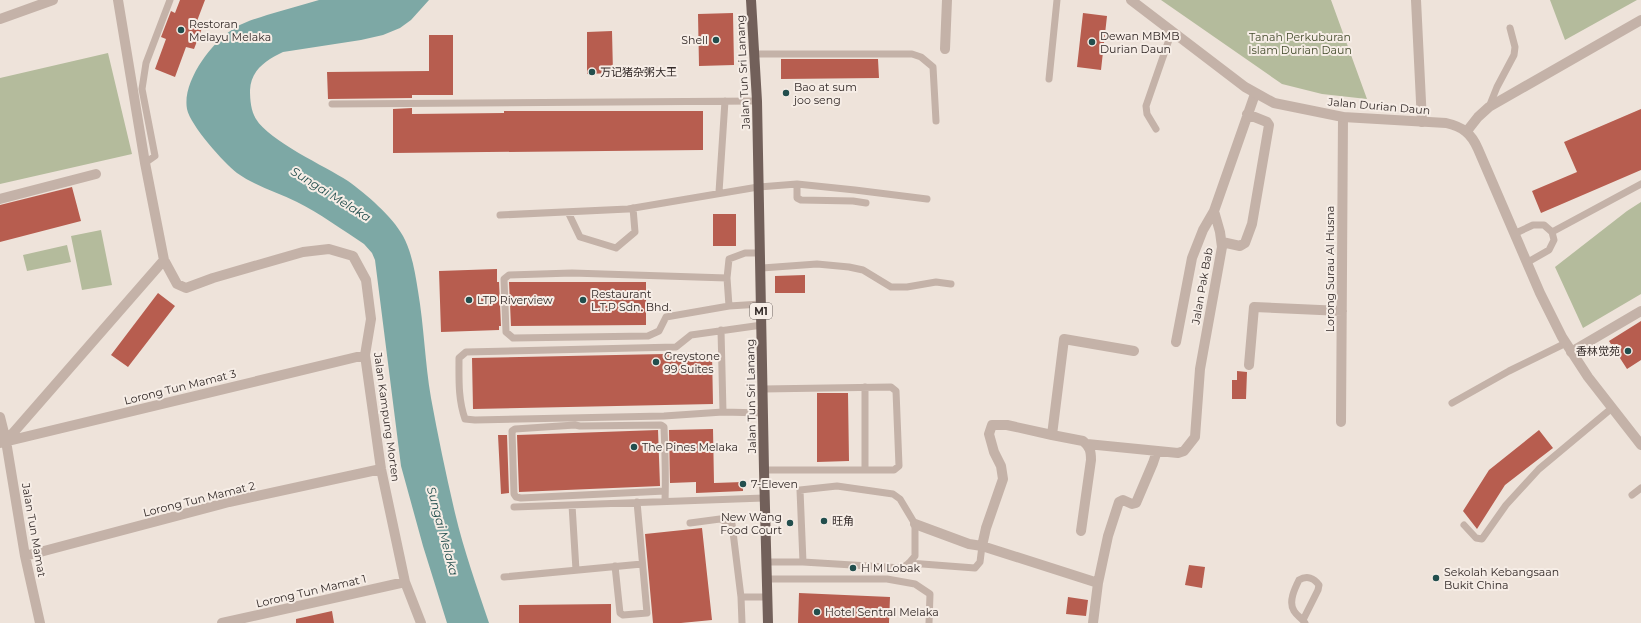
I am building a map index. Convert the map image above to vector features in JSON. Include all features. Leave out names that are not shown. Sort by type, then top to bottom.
[{"type":"main road","name":"Jalan Tun Sri Lanang","points":[[752,0],[757,101],[764,413],[764,498],[768,623]]},
{"type":"street","points":[[0,19],[52,0]]},
{"type":"street","name":"Jalan Kampung Morten","points":[[118,0],[145,164],[164,260],[177,284],[186,288],[213,278],[303,252],[329,249],[354,256],[366,280],[371,319],[365,354],[381,469],[405,582],[421,623]]},
{"type":"street","points":[[945,49],[947,0]]},
{"type":"street","name":"Jalan Durian Daun","points":[[1131,0],[1255,94],[1274,103],[1343,117],[1446,123],[1467,130]]},
{"type":"street","points":[[1416,0],[1422,122]]},
{"type":"street","points":[[1641,20],[1489,107],[1467,130],[1474,140],[1516,233],[1540,293],[1566,343],[1588,377],[1641,445]]},
{"type":"street","points":[[1176,342],[1192,258],[1203,230],[1214,212],[1255,94]]},
{"type":"street","points":[[1222,242],[1240,246],[1245,243],[1252,224],[1269,125],[1267,122],[1248,114]]},
{"type":"street","name":"Lorong Surau Al Husna","points":[[1342,422],[1343,117]]},
{"type":"street","points":[[0,199],[96,174]]},
{"type":"street","name":"Jalan Pak Bab","points":[[982,546],[986,528],[1003,478],[1001,466],[994,452],[989,434],[992,425],[1007,425],[1052,436],[1083,441],[1087,444],[1178,453],[1184,451],[1195,438],[1200,369],[1222,242],[1214,212]]},
{"type":"street","points":[[3,442],[164,260]]},
{"type":"street","points":[[1249,366],[1254,307],[1342,311]]},
{"type":"street","points":[[1571,352],[1641,311]]},
{"type":"street","points":[[1052,436],[1064,340],[1134,351]]},
{"type":"street","name":"Lorong Tun Mamat 3","points":[[3,442],[365,354]]},
{"type":"street","name":"Jalan Tun Mamat","points":[[0,417],[3,442],[25,556],[40,623]]},
{"type":"street","points":[[1081,531],[1091,460],[1090,448],[1087,444]]},
{"type":"street","points":[[1093,623],[1098,583],[1108,536],[1119,502],[1122,500],[1132,504],[1136,503],[1157,451]]},
{"type":"street","name":"Lorong Tun Mamat 2","points":[[25,556],[229,502],[381,469]]},
{"type":"street","points":[[915,524],[969,544],[982,546],[1098,583]]},
{"type":"street","name":"Lorong Tun Mamat 1","points":[[222,623],[405,582]]},
{"type":"lane","points":[[145,164],[155,156],[142,89],[146,63],[170,0]]},
{"type":"lane","points":[[1050,79],[1056,0]]},
{"type":"lane","points":[[1489,107],[1497,87],[1514,54],[1515,47],[1510,28]]},
{"type":"lane","points":[[1156,129],[1147,114],[1146,106],[1172,31]]},
{"type":"lane","points":[[754,54],[912,54],[921,57],[933,67],[936,121]]},
{"type":"lane","points":[[719,192],[724,101]]},
{"type":"lane","points":[[332,104],[757,101]]},
{"type":"lane","points":[[797,184],[797,198],[801,200],[853,201],[866,203]]},
{"type":"lane","points":[[500,216],[633,208],[719,192],[797,184],[927,199]]},
{"type":"lane","points":[[1552,232],[1641,184]]},
{"type":"lane","points":[[568,212],[580,237],[616,248],[635,232],[633,208]]},
{"type":"lane","points":[[1516,233],[1533,225],[1544,225],[1552,232],[1554,240],[1549,250],[1528,262]]},
{"type":"lane","points":[[729,306],[727,278],[729,258],[745,253],[760,253]]},
{"type":"lane","points":[[761,268],[817,264],[863,270],[891,287],[907,287],[936,282],[951,284]]},
{"type":"lane","points":[[727,278],[572,273],[509,275],[504,279],[506,332],[513,338],[648,336],[659,330],[666,317],[729,306],[761,304]]},
{"type":"lane","points":[[762,325],[721,330],[691,336],[676,347],[466,352],[460,358],[459,384],[461,406],[465,419],[475,420],[664,416],[722,412],[764,413]]},
{"type":"lane","points":[[721,330],[722,412]]},
{"type":"lane","points":[[1452,403],[1509,371],[1566,343]]},
{"type":"lane","points":[[763,389],[891,387],[896,391],[899,466],[894,470],[764,470]]},
{"type":"lane","points":[[865,388],[865,470]]},
{"type":"lane","points":[[1464,525],[1476,538],[1482,539],[1506,504],[1540,469],[1612,408]]},
{"type":"lane","points":[[665,491],[521,498],[516,497],[514,494],[512,430],[515,428],[575,425],[661,425],[664,427],[665,491],[665,501]]},
{"type":"lane","points":[[767,562],[803,562],[902,568],[915,556],[915,524],[900,499],[893,494],[837,486],[800,490],[803,562]]},
{"type":"lane","points":[[1632,495],[1641,488]]},
{"type":"lane","points":[[514,507],[764,498]]},
{"type":"lane","points":[[615,566],[620,613],[623,615],[647,613],[637,502]]},
{"type":"lane","points":[[572,504],[576,570]]},
{"type":"lane","points":[[690,523],[720,519],[732,524],[741,597],[742,623]]},
{"type":"lane","points":[[909,563],[975,568],[980,562],[982,546]]},
{"type":"lane","points":[[504,577],[642,564]]},
{"type":"lane","points":[[767,579],[887,578],[914,584],[930,594],[929,623]]},
{"type":"lane","points":[[1313,578],[1319,585],[1318,590],[1304,622],[1294,612],[1292,600],[1299,580],[1313,578]]},
{"type":"lane","points":[[741,597],[768,597]]},
{"type":"green space","name":"Tanah Perkuburan Islam Durian Daun","points":[[1161,0],[1331,0],[1367,99],[1322,94],[1282,84]]},
{"type":"green space","points":[[1550,0],[1637,0],[1565,40]]},
{"type":"green space","points":[[108,53],[132,154],[0,184],[0,78]]},
{"type":"green space","points":[[1641,202],[1641,294],[1583,328],[1555,267],[1627,211]]},
{"type":"green space","points":[[101,230],[112,285],[82,290],[71,236]]},
{"type":"green space","points":[[67,245],[71,262],[27,271],[23,255]]},
{"type":"water","name":"Sungai Melaka","points":[[319,0],[429,0],[411,20],[400,28],[383,35],[361,40],[283,52],[277,55],[265,62],[256,71],[251,83],[251,101],[254,116],[263,127],[273,136],[298,153],[348,181],[363,192],[392,221],[406,242],[416,277],[429,385],[445,470],[462,541],[489,623],[447,623],[423,546],[401,466],[375,260],[372,253],[364,244],[314,211],[289,198],[251,182],[237,173],[216,153],[201,134],[189,116],[187,109],[189,87],[200,64],[207,53],[225,35],[233,29],[250,21]]},
{"type":"building","points":[[180,0],[205,0],[197,21],[204,23],[194,49],[186,47],[175,77],[155,69],[166,39],[161,37],[171,11],[175,13]]},
{"type":"building","name":"Shell","points":[[733,13],[734,65],[699,66],[698,14]]},
{"type":"building","name":"Dewan MBMB Durian Daun","points":[[1083,13],[1107,16],[1101,70],[1077,67]]},
{"type":"building","points":[[612,31],[613,73],[587,74],[587,32]]},
{"type":"building","points":[[429,35],[453,35],[453,95],[412,95],[412,98],[328,99],[327,72],[429,71]]},
{"type":"building","points":[[781,59],[878,59],[879,78],[781,79]]},
{"type":"building","points":[[412,108],[412,114],[504,113],[504,111],[703,111],[703,150],[393,153],[393,109]]},
{"type":"building","points":[[1641,109],[1641,170],[1541,213],[1532,191],[1577,172],[1564,142]]},
{"type":"building","points":[[72,187],[81,221],[0,242],[0,205]]},
{"type":"building","points":[[713,214],[736,214],[736,246],[713,246]]},
{"type":"building","name":"LTP Riverview","points":[[497,269],[501,326],[499,326],[499,330],[441,332],[439,271]]},
{"type":"building","points":[[805,275],[805,293],[775,293],[775,276]]},
{"type":"building","points":[[509,282],[646,282],[646,325],[511,326]]},
{"type":"building","points":[[158,293],[175,306],[128,367],[111,355]]},
{"type":"building","name":"香林觉苑","points":[[1641,321],[1641,360],[1627,369],[1609,341]]},
{"type":"building","points":[[712,353],[713,404],[473,409],[472,358]]},
{"type":"building","points":[[1237,371],[1247,372],[1246,399],[1232,399],[1232,380],[1237,380]]},
{"type":"building","points":[[817,393],[848,393],[849,461],[817,462]]},
{"type":"building","points":[[713,429],[714,483],[743,482],[743,491],[696,493],[696,482],[670,483],[669,430]]},
{"type":"building","points":[[658,430],[660,486],[519,492],[517,435]]},
{"type":"building","points":[[1539,430],[1553,448],[1505,485],[1477,529],[1463,511],[1489,470]]},
{"type":"building","points":[[498,435],[507,435],[509,493],[501,494]]},
{"type":"building","points":[[702,528],[712,620],[681,623],[653,623],[645,534]]},
{"type":"building","points":[[1189,565],[1205,567],[1202,588],[1185,585]]},
{"type":"building","points":[[799,593],[890,597],[889,623],[798,623]]},
{"type":"building","points":[[1068,597],[1088,600],[1086,616],[1066,614]]},
{"type":"building","points":[[611,604],[611,623],[519,623],[519,605]]},
{"type":"building","points":[[332,611],[334,623],[296,623],[296,619]]},
{"type":"place","name":"Restoran Melayu Melaka","points":[[181,30]]},
{"type":"place","name":"Shell","points":[[716,40]]},
{"type":"place","name":"Dewan MBMB Durian Daun","points":[[1092,42]]},
{"type":"place","name":"万记猪杂粥大王","points":[[592,72]]},
{"type":"place","name":"Bao at sum joo seng","points":[[786,93]]},
{"type":"place","name":"LTP Riverview","points":[[469,300]]},
{"type":"place","name":"Restaurant L.T.P Sdn. Bhd.","points":[[583,300]]},
{"type":"place","name":"香林觉苑","points":[[1628,351]]},
{"type":"place","name":"Greystone 99 Suites","points":[[656,362]]},
{"type":"place","name":"The Pines Melaka","points":[[634,447]]},
{"type":"place","name":"7-Eleven","points":[[743,484]]},
{"type":"place","name":"旺角","points":[[824,521]]},
{"type":"place","name":"New Wang Food Court","points":[[790,523]]},
{"type":"place","name":"H M Lobak","points":[[853,568]]},
{"type":"place","name":"Sekolah Kebangsaan Bukit China","points":[[1436,578]]},
{"type":"place","name":"Hotel Sentral Melaka","points":[[817,612]]}]
